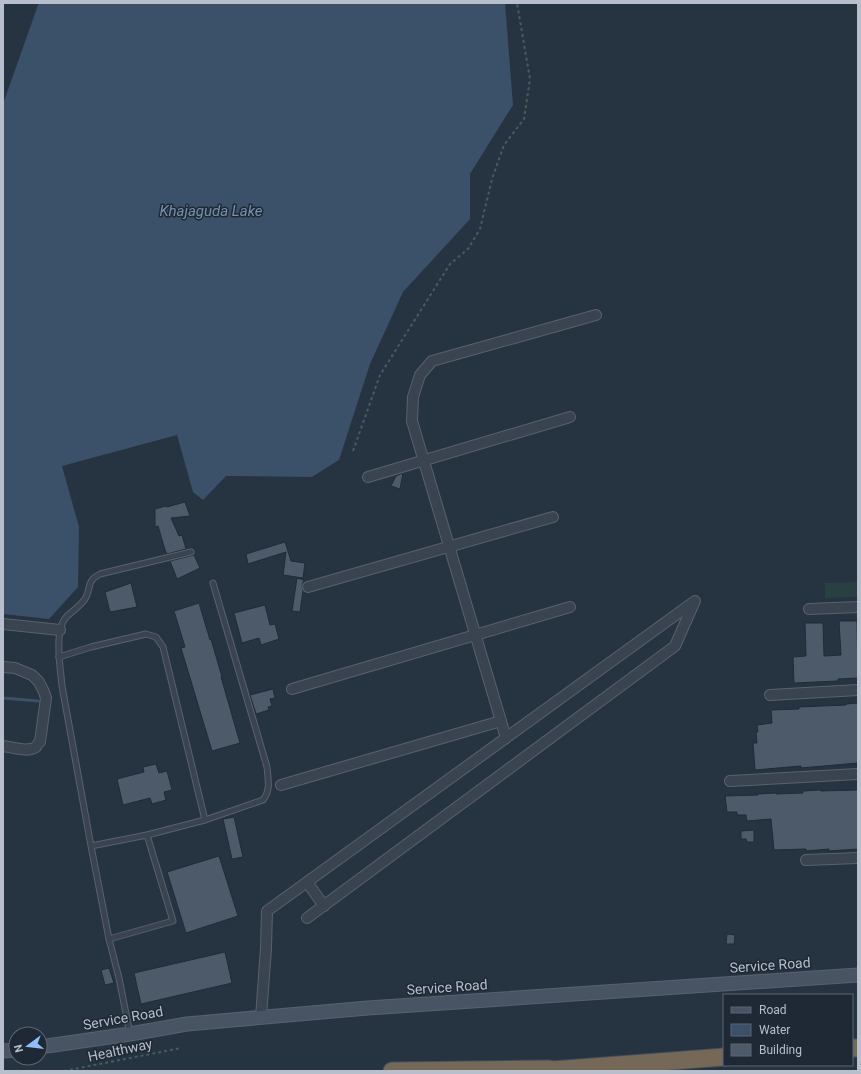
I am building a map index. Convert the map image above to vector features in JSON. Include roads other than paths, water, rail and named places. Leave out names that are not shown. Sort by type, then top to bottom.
[{"type":"highway","points":[[539,1071],[723,1057]]},
{"type":"highway","points":[[392,1071],[563,1069]]},
{"type":"main road","name":"Service Road","points":[[48,1046],[187,1024],[261,1017],[376,1007],[858,975]]},
{"type":"street","points":[[506,738],[412,421],[413,397],[420,375],[432,361],[596,315]]},
{"type":"street","points":[[368,477],[570,417]]},
{"type":"street","points":[[308,588],[553,517]]},
{"type":"street","points":[[261,1017],[267,911],[695,601],[675,646],[307,918]]},
{"type":"street","points":[[292,689],[570,607]]},
{"type":"street","points":[[809,609],[858,607]]},
{"type":"street","points":[[3,624],[60,630]]},
{"type":"street","points":[[3,667],[15,668],[32,675],[39,682],[46,698],[40,742],[35,747],[26,750],[3,746]]},
{"type":"street","points":[[770,695],[858,690]]},
{"type":"street","points":[[282,785],[501,721]]},
{"type":"street","points":[[730,781],[858,774]]},
{"type":"street","points":[[806,860],[858,858]]},
{"type":"street","points":[[307,882],[324,906]]},
{"type":"lane","points":[[130,1034],[119,978],[109,939],[62,686],[59,658],[60,630],[65,618],[84,600],[88,594],[91,580],[95,576],[191,552]]},
{"type":"lane","points":[[91,846],[147,835],[204,820],[263,800],[266,796],[269,789],[267,767],[213,583]]},
{"type":"lane","points":[[59,658],[91,647],[135,636],[146,634],[156,637],[163,646],[204,820]]},
{"type":"lane","points":[[109,939],[173,921],[147,835]]},
{"type":"water","name":"Khajaguda Lake","points":[[40,3],[505,3],[513,105],[470,174],[470,219],[403,292],[370,364],[339,460],[312,477],[226,476],[203,500],[193,492],[177,435],[62,466],[79,527],[78,587],[49,619],[3,614],[3,104]]},
{"type":"waterway","points":[[3,698],[38,701]]}]
